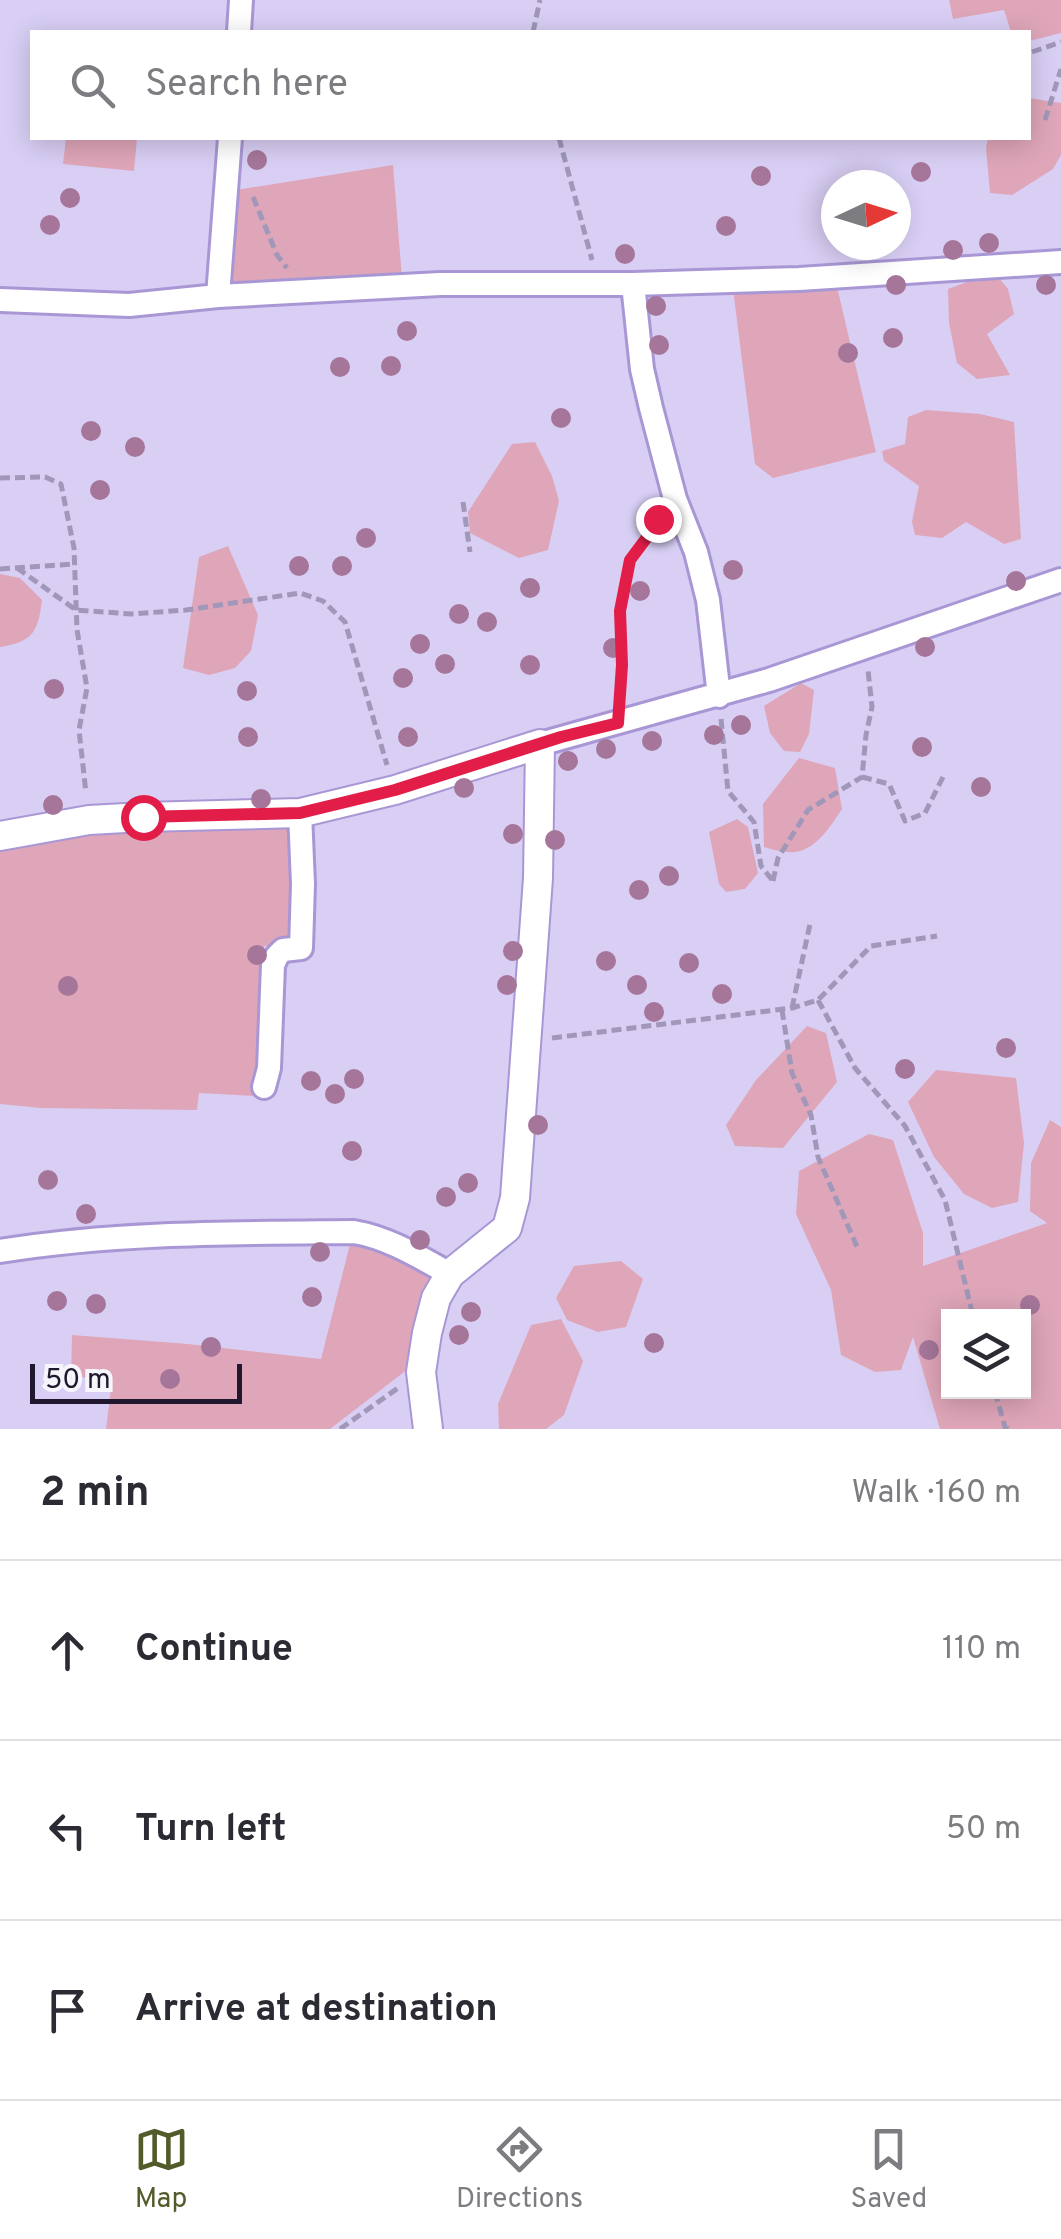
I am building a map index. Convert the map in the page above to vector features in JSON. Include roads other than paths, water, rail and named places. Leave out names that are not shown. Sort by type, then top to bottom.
[{"type":"street","points":[[239,30],[241,0]]},
{"type":"street","points":[[218,296],[230,140]]},
{"type":"street","points":[[0,300],[129,306],[218,296],[440,284],[633,284],[1061,262]]},
{"type":"street","points":[[633,284],[642,369],[675,499],[696,552],[708,600],[719,696]]},
{"type":"street","points":[[0,836],[89,820],[300,813],[395,790],[540,744],[719,696],[1061,580]]},
{"type":"street","points":[[428,1429],[421,1372],[436,1298],[450,1274],[506,1228],[515,1198],[538,878],[540,744]]},
{"type":"street","points":[[264,1087],[269,1068],[273,966],[283,950],[301,948],[300,813]]},
{"type":"street","points":[[0,1252],[128,1238],[354,1232],[390,1242],[450,1274]]}]
